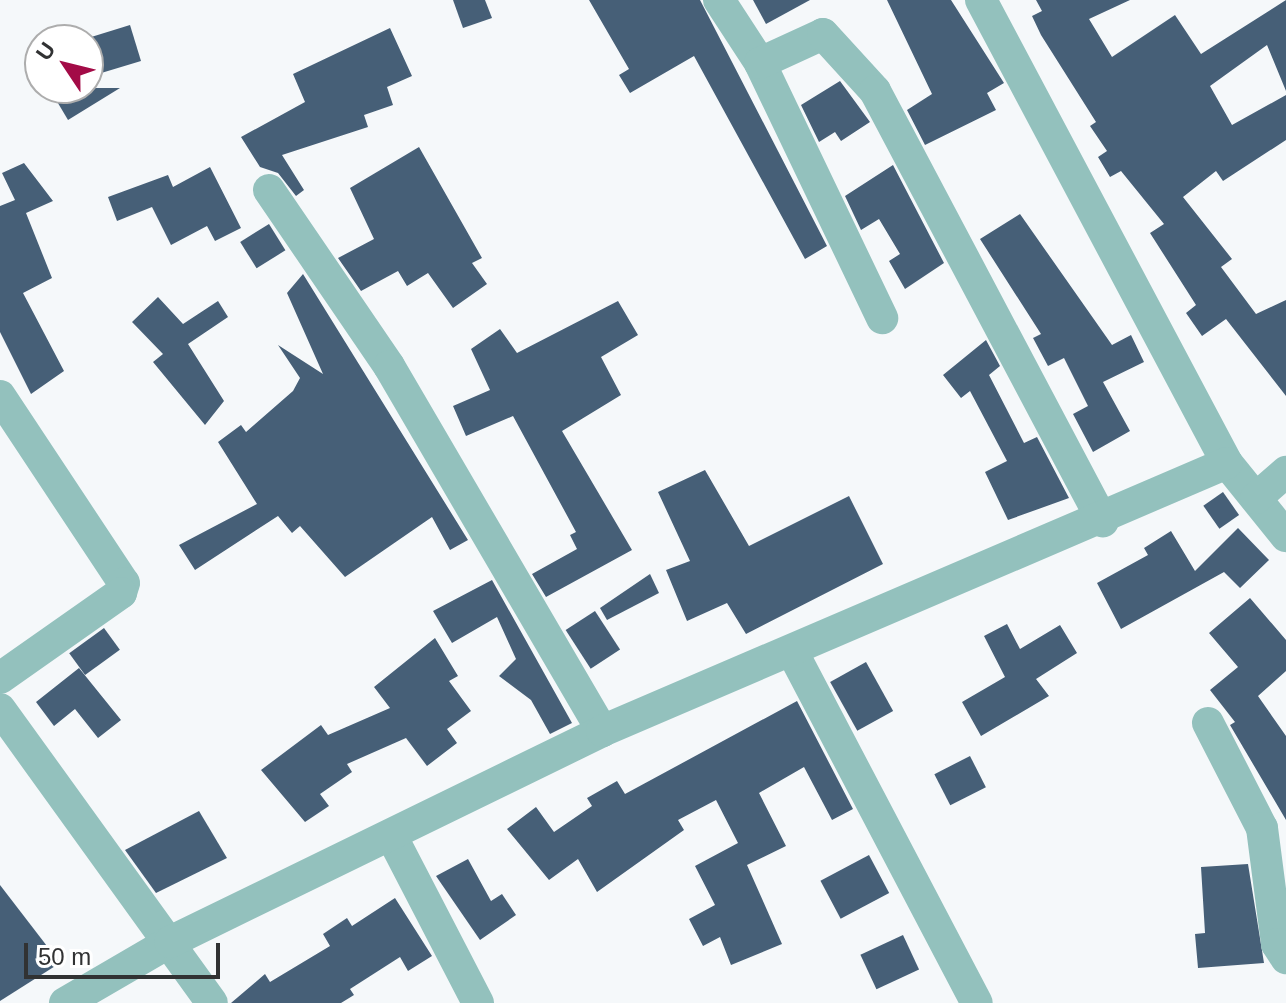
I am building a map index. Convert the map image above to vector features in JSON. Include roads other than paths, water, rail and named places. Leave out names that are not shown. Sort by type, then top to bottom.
[{"type":"street","points":[[719,0],[760,63],[882,318]]},
{"type":"street","points":[[981,0],[1227,463],[1286,536]]},
{"type":"street","points":[[760,63],[823,34],[867,80],[1103,521]]},
{"type":"street","points":[[269,190],[389,366],[602,731]]},
{"type":"street","points":[[0,396],[124,583],[121,593],[0,678]]},
{"type":"street","points":[[65,1003],[170,942],[602,731],[1103,521],[1227,463]]},
{"type":"street","points":[[1256,498],[1286,472]]},
{"type":"street","points":[[793,653],[977,1003]]},
{"type":"street","points":[[0,709],[212,1003]]},
{"type":"street","points":[[1208,723],[1262,828],[1277,944],[1286,958]]},
{"type":"street","points":[[391,835],[478,1003]]}]
